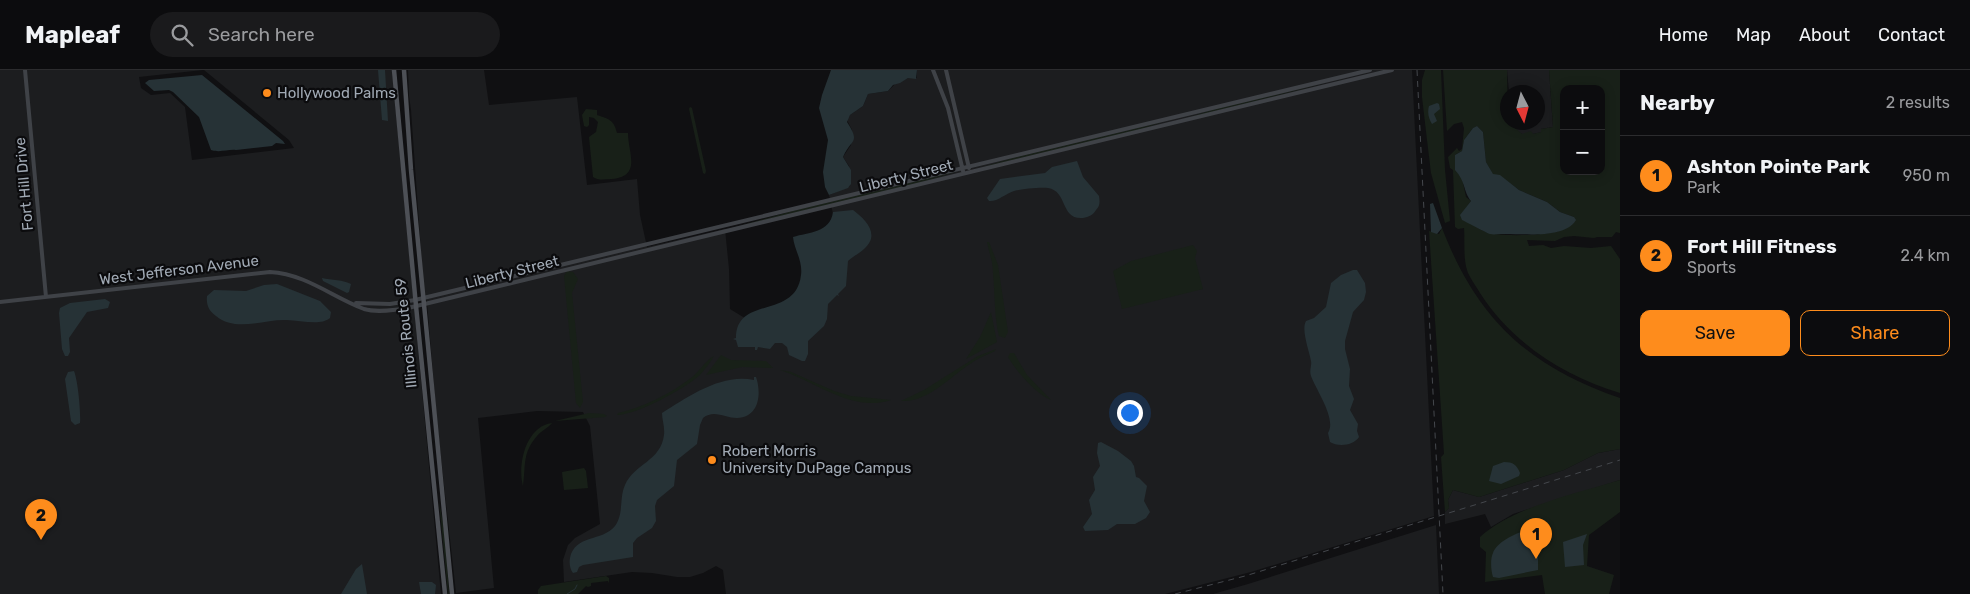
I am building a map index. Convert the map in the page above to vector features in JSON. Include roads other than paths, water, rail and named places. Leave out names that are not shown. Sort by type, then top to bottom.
[{"type":"main road","name":"Illinois Route 59","points":[[394,70],[445,594]]},
{"type":"main road","name":"Illinois Route 59","points":[[404,70],[452,594]]},
{"type":"street","name":"Fort Hill Drive","points":[[25,70],[46,297]]},
{"type":"street","points":[[933,70],[948,108],[964,174]]},
{"type":"street","points":[[946,70],[970,172]]},
{"type":"street","name":"Liberty Street","points":[[424,298],[1370,70]]},
{"type":"street","name":"Liberty Street","points":[[424,304],[1392,70]]},
{"type":"street","name":"West Jefferson Avenue","points":[[0,302],[270,272],[302,278],[364,309],[376,311],[424,304]]},
{"type":"street","name":"West Jefferson Avenue","points":[[354,303],[390,304],[424,298]]},
{"type":"waterway","points":[[567,594],[575,589],[577,585]]},
{"type":"railway","points":[[1417,70],[1443,594]]},
{"type":"railway","points":[[1175,594],[1245,576],[1620,460]]},
{"type":"place","name":"Hollywood Palms","points":[[267,93]]},
{"type":"place","name":"Robert Morris University DuPage Campus","points":[[712,460]]},
{"type":"place","name":"Fort Hill Fitness","points":[[41,540]]},
{"type":"place","name":"Ashton Pointe Park","points":[[1536,559]]}]
